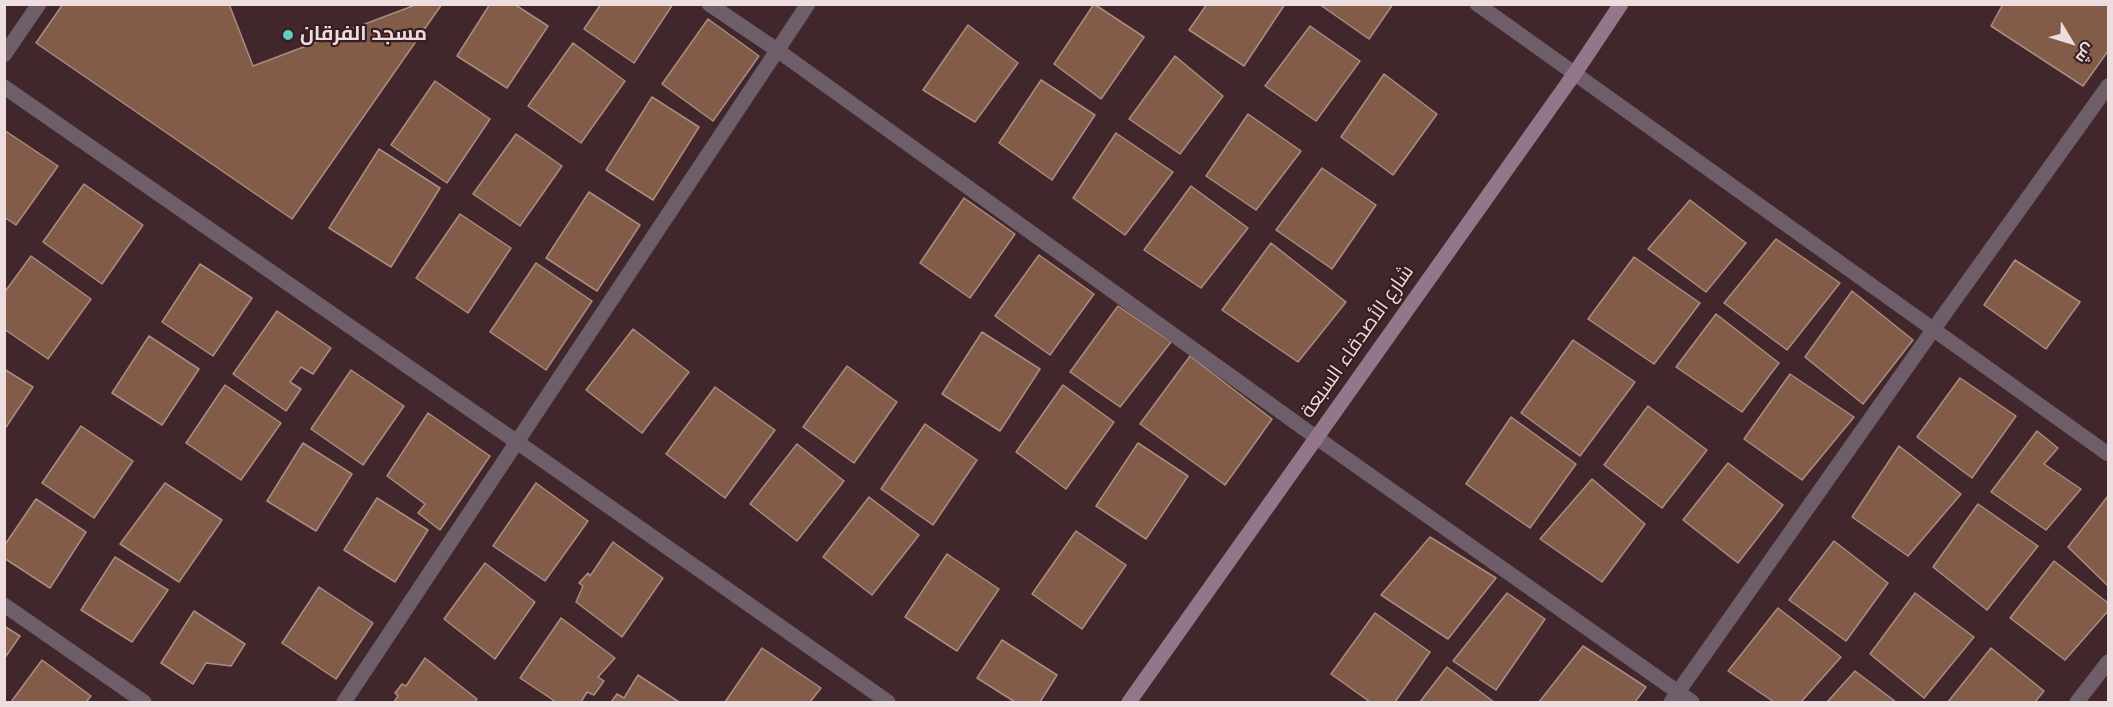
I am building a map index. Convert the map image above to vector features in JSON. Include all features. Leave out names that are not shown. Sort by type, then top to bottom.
[{"type":"street","points":[[4,55],[39,4]]},
{"type":"street","points":[[709,4],[777,50],[1675,698],[1692,702]]},
{"type":"street","points":[[344,702],[808,4]]},
{"type":"street","points":[[1477,4],[2109,454]]},
{"type":"street","name":"شارع الأصدقاء السبعة","points":[[1129,702],[1575,73],[1621,4]]},
{"type":"street","points":[[1675,698],[1933,330],[2109,86]]},
{"type":"street","points":[[4,87],[888,702]]},
{"type":"street","points":[[4,605],[144,702]]},
{"type":"street","points":[[2077,702],[2109,662]]},
{"type":"building","points":[[63,4],[442,4],[292,219],[36,43]]},
{"type":"building","name":"مسجد الفرقان","points":[[229,4],[418,4],[253,66]]},
{"type":"building","points":[[490,4],[514,4],[548,26],[507,88],[457,56]]},
{"type":"building","points":[[601,4],[673,4],[634,63],[584,29]]},
{"type":"building","points":[[1094,4],[1144,37],[1101,99],[1054,64]]},
{"type":"building","points":[[1207,4],[1285,4],[1244,66],[1189,30]]},
{"type":"building","points":[[1319,4],[1393,4],[1369,39]]},
{"type":"building","points":[[2003,4],[2108,4],[2108,51],[2083,86],[1991,26]]},
{"type":"building","points":[[708,19],[759,56],[713,121],[662,84]]},
{"type":"building","points":[[968,25],[1018,63],[975,122],[923,90]]},
{"type":"building","points":[[1310,26],[1360,61],[1316,121],[1265,86]]},
{"type":"building","points":[[573,43],[625,81],[581,143],[528,106]]},
{"type":"building","points":[[1175,56],[1223,96],[1180,154],[1129,119]]},
{"type":"building","points":[[1384,74],[1437,114],[1393,175],[1341,137]]},
{"type":"building","points":[[1041,80],[1095,115],[1052,180],[999,143]]},
{"type":"building","points":[[435,81],[490,119],[447,183],[391,145]]},
{"type":"building","points":[[652,97],[699,127],[653,200],[606,170]]},
{"type":"building","points":[[1248,114],[1301,151],[1256,210],[1206,176]]},
{"type":"building","points":[[4,130],[58,166],[16,225],[4,217]]},
{"type":"building","points":[[1116,133],[1173,172],[1125,235],[1073,198]]},
{"type":"building","points":[[516,134],[562,166],[520,226],[473,194]]},
{"type":"building","points":[[379,149],[440,188],[391,267],[329,228]]},
{"type":"building","points":[[1322,168],[1376,205],[1332,269],[1276,230]]},
{"type":"building","points":[[84,184],[143,225],[102,284],[43,242]]},
{"type":"building","points":[[1191,186],[1248,228],[1201,288],[1144,250]]},
{"type":"building","points":[[589,192],[640,225],[597,291],[546,258]]},
{"type":"building","points":[[964,198],[1015,234],[970,298],[920,263]]},
{"type":"building","points":[[1690,200],[1746,243],[1706,292],[1648,249]]},
{"type":"building","points":[[460,214],[511,248],[468,313],[416,278]]},
{"type":"building","points":[[1776,239],[1840,283],[1787,350],[1724,303]]},
{"type":"building","points":[[1271,243],[1346,302],[1298,362],[1222,310]]},
{"type":"building","points":[[1039,255],[1094,294],[1050,355],[995,316]]},
{"type":"building","points":[[31,256],[91,299],[48,359],[4,329],[4,293]]},
{"type":"building","points":[[1634,257],[1700,303],[1654,364],[1588,319]]},
{"type":"building","points":[[2015,260],[2080,302],[2046,349],[1984,305]]},
{"type":"building","points":[[536,263],[592,301],[546,370],[490,332]]},
{"type":"building","points":[[200,264],[252,298],[213,356],[162,322]]},
{"type":"building","points":[[1852,291],[1913,340],[1863,404],[1805,357]]},
{"type":"building","points":[[1118,306],[1171,342],[1120,407],[1070,372]]},
{"type":"building","points":[[277,311],[331,348],[313,374],[301,367],[290,382],[301,389],[286,411],[233,374]]},
{"type":"building","points":[[1716,314],[1779,363],[1742,412],[1676,367]]},
{"type":"building","points":[[633,329],[689,372],[642,433],[586,390]]},
{"type":"building","points":[[982,332],[1040,369],[1000,431],[942,394]]},
{"type":"building","points":[[149,336],[199,369],[162,425],[112,393]]},
{"type":"building","points":[[1573,340],[1635,382],[1580,456],[1521,413]]},
{"type":"building","points":[[1190,356],[1272,419],[1225,485],[1140,424]]},
{"type":"building","points":[[847,366],[897,402],[854,463],[803,427]]},
{"type":"building","points":[[4,369],[33,387],[4,430]]},
{"type":"building","points":[[351,370],[404,406],[363,465],[311,429]]},
{"type":"building","points":[[1790,374],[1854,417],[1802,480],[1744,439]]},
{"type":"building","points":[[1960,378],[2016,416],[1972,478],[1917,437]]},
{"type":"building","points":[[225,385],[281,423],[241,480],[186,443]]},
{"type":"building","points":[[1063,385],[1114,422],[1066,489],[1016,452]]},
{"type":"building","points":[[715,387],[775,430],[725,498],[666,454]]},
{"type":"building","points":[[1648,406],[1707,450],[1662,508],[1604,465]]},
{"type":"building","points":[[428,413],[490,456],[440,530],[418,513],[425,504],[387,476]]},
{"type":"building","points":[[1511,417],[1576,464],[1530,528],[1466,484]]},
{"type":"building","points":[[925,424],[977,460],[933,525],[881,489]]},
{"type":"building","points":[[81,426],[133,461],[94,518],[42,483]]},
{"type":"building","points":[[2037,431],[2058,448],[2044,464],[2081,489],[2046,530],[1991,492]]},
{"type":"building","points":[[303,443],[352,474],[316,531],[267,501]]},
{"type":"building","points":[[1138,443],[1188,476],[1146,539],[1096,506]]},
{"type":"building","points":[[797,444],[844,481],[797,541],[750,504]]},
{"type":"building","points":[[1899,446],[1961,494],[1908,556],[1852,517]]},
{"type":"building","points":[[1728,463],[1783,505],[1738,563],[1683,520]]},
{"type":"building","points":[[1592,479],[1645,524],[1602,582],[1540,539]]},
{"type":"building","points":[[165,483],[222,520],[179,582],[120,544]]},
{"type":"building","points":[[536,483],[588,521],[545,581],[493,546]]},
{"type":"building","points":[[2108,496],[2108,586],[2068,547]]},
{"type":"building","points":[[869,497],[919,535],[872,595],[823,557]]},
{"type":"building","points":[[377,498],[428,530],[395,582],[344,550]]},
{"type":"building","points":[[36,499],[86,532],[50,588],[4,558],[4,546]]},
{"type":"building","points":[[1978,504],[2038,546],[1987,610],[1933,567]]},
{"type":"building","points":[[1076,531],[1126,565],[1082,629],[1032,594]]},
{"type":"building","points":[[1430,537],[1496,578],[1448,639],[1381,595]]},
{"type":"building","points":[[1834,541],[1888,583],[1846,641],[1789,600]]},
{"type":"building","points":[[613,542],[663,578],[622,637],[576,602],[583,586],[579,583],[588,573],[590,576]]},
{"type":"building","points":[[947,554],[999,589],[957,651],[905,617]]},
{"type":"building","points":[[115,557],[168,590],[132,642],[81,610]]},
{"type":"building","points":[[2054,561],[2108,603],[2108,611],[2065,660],[2010,618]]},
{"type":"building","points":[[485,563],[535,602],[495,659],[444,619]]},
{"type":"building","points":[[319,587],[373,623],[336,679],[282,643]]},
{"type":"building","points":[[1507,593],[1545,619],[1496,690],[1453,661]]},
{"type":"building","points":[[1915,593],[1974,637],[1924,698],[1870,654]]},
{"type":"building","points":[[1778,608],[1841,657],[1801,702],[1774,702],[1728,671]]},
{"type":"building","points":[[194,611],[245,644],[231,666],[206,663],[193,684],[161,663]]},
{"type":"building","points":[[1375,613],[1430,652],[1395,702],[1370,702],[1331,674]]},
{"type":"building","points":[[561,618],[615,658],[598,677],[604,681],[594,695],[587,692],[581,702],[556,702],[520,678]]},
{"type":"building","points":[[4,626],[20,636],[4,659]]},
{"type":"building","points":[[1002,640],[1057,675],[1040,702],[1015,702],[977,678]]},
{"type":"building","points":[[1583,646],[1646,687],[1635,702],[1539,702]]},
{"type":"building","points":[[762,648],[821,688],[810,702],[725,702]]},
{"type":"building","points":[[1991,648],[2044,691],[2035,702],[1948,702]]},
{"type":"building","points":[[425,658],[477,699],[475,702],[394,702],[398,696],[395,693],[402,684],[406,686]]},
{"type":"building","points":[[42,660],[91,696],[86,702],[11,702]]},
{"type":"building","points":[[1447,667],[1494,702],[1420,702]]},
{"type":"building","points":[[1855,671],[1896,702],[1827,702]]},
{"type":"building","points":[[638,675],[679,702],[611,702],[617,694],[624,698]]},
{"type":"place","name":"مسجد الفرقان","points":[[288,35]]}]
